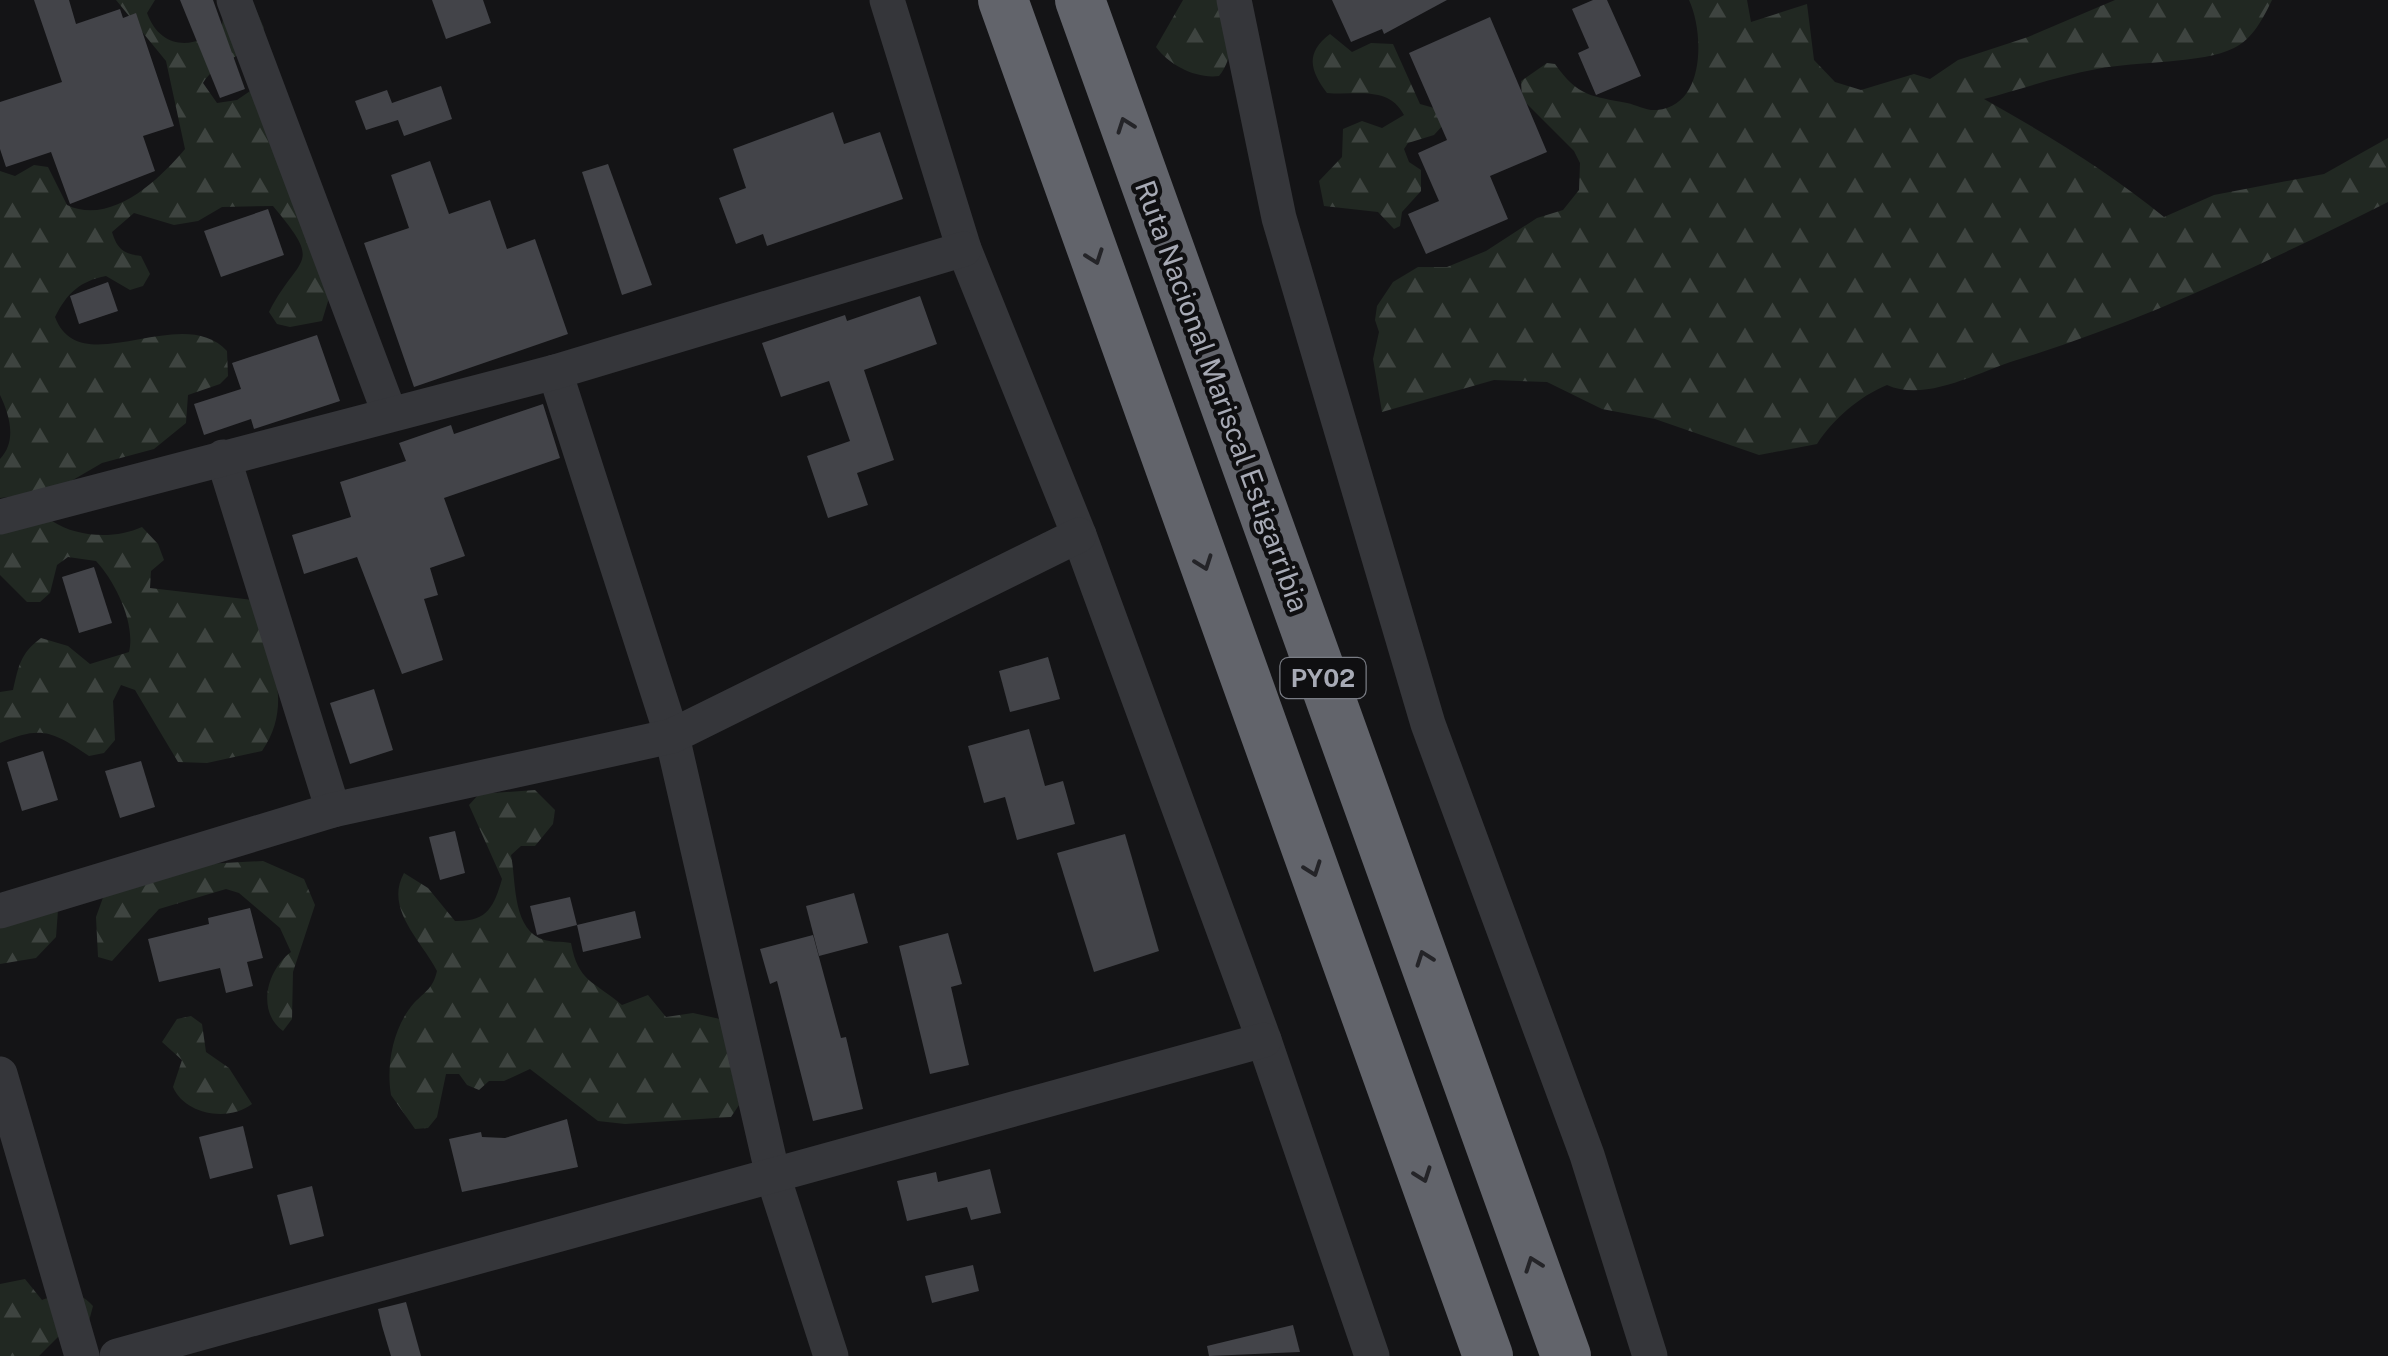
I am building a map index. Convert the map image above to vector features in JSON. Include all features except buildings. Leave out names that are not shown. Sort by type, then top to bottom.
[{"type":"highway","name":"PY02","points":[[1003,0],[1488,1356]]},
{"type":"highway","name":"Ruta Nacional Mariscal Estigarribia","points":[[1080,0],[1566,1356]]},
{"type":"street","points":[[234,0],[389,412]]},
{"type":"street","points":[[888,0],[964,249],[1078,535],[1264,1040],[1372,1356]]},
{"type":"street","points":[[1234,0],[1279,218],[1428,724],[1587,1156],[1650,1356]]},
{"type":"street","points":[[0,518],[389,412],[555,372],[964,249]]},
{"type":"street","points":[[555,372],[672,736],[773,1176],[831,1356]]},
{"type":"street","points":[[224,457],[333,810]]},
{"type":"street","points":[[0,911],[333,810],[672,736],[1078,535]]},
{"type":"street","points":[[117,1356],[1264,1040]]},
{"type":"street","points":[[0,1074],[82,1356]]},
{"type":"green space","points":[[116,0],[155,0],[147,13],[153,25],[170,40],[180,43],[212,34],[222,26],[224,8],[252,0],[264,28],[259,38],[203,83],[217,103],[237,100],[266,80],[332,288],[322,321],[290,327],[277,324],[269,312],[302,260],[302,251],[299,240],[273,206],[222,207],[198,221],[174,225],[134,213],[112,232],[122,250],[141,256],[150,274],[143,286],[130,290],[106,276],[97,278],[75,289],[55,317],[68,336],[86,344],[184,334],[207,338],[227,351],[228,376],[220,384],[188,395],[186,423],[154,449],[102,463],[54,491],[0,498],[0,459],[9,444],[10,428],[0,395],[0,171],[15,176],[34,165],[48,167],[67,205],[100,209],[133,197],[185,149],[166,61]]},
{"type":"green space","points":[[1183,0],[1240,0],[1231,50],[1219,76],[1184,69],[1156,47]]},
{"type":"green space","points":[[1689,0],[1747,0],[1751,22],[1807,4],[1814,60],[1835,82],[1861,90],[1914,74],[1930,79],[1958,60],[2028,37],[2115,0],[2272,0],[2246,40],[2221,53],[2097,69],[1984,99],[2076,154],[2164,217],[2214,195],[2324,174],[2388,138],[2388,202],[2207,288],[2115,326],[1937,388],[1903,390],[1887,385],[1848,409],[1817,444],[1759,455],[1655,419],[1602,409],[1547,382],[1494,380],[1382,412],[1373,359],[1379,332],[1375,320],[1377,306],[1393,282],[1418,267],[1447,267],[1486,251],[1537,218],[1563,210],[1579,190],[1580,163],[1574,151],[1522,99],[1521,81],[1547,63],[1555,64],[1571,83],[1595,96],[1653,110],[1673,105],[1685,96],[1697,66],[1697,30]]},
{"type":"green space","points":[[1330,34],[1352,52],[1371,43],[1393,44],[1420,104],[1441,110],[1444,124],[1434,135],[1408,143],[1404,149],[1409,162],[1421,170],[1421,191],[1402,212],[1400,226],[1394,229],[1378,212],[1324,206],[1319,181],[1342,157],[1343,129],[1362,121],[1382,128],[1404,115],[1389,99],[1380,96],[1327,93],[1313,62],[1317,48]]},
{"type":"green space","points":[[52,521],[73,531],[97,535],[121,534],[142,527],[158,544],[164,560],[151,571],[150,588],[253,600],[278,696],[272,733],[262,751],[207,763],[178,762],[135,690],[121,685],[113,701],[115,740],[104,753],[89,756],[66,741],[37,733],[0,743],[0,692],[13,690],[21,661],[41,638],[68,646],[90,664],[129,652],[129,629],[122,604],[96,561],[68,557],[57,565],[50,593],[40,602],[27,602],[0,575],[0,527]]},
{"type":"green space","points":[[535,790],[555,810],[553,824],[535,846],[521,846],[511,855],[524,922],[543,940],[571,943],[583,973],[622,1005],[648,995],[666,1017],[693,1013],[720,1019],[739,1105],[731,1117],[625,1124],[598,1121],[530,1069],[504,1081],[489,1081],[479,1090],[467,1085],[459,1074],[446,1074],[437,1117],[428,1128],[415,1129],[391,1095],[396,1035],[437,971],[402,912],[399,886],[404,873],[428,888],[455,921],[482,916],[496,898],[502,879],[469,805],[479,794]]},
{"type":"green space","points":[[263,861],[304,879],[315,905],[293,972],[292,1019],[283,1031],[269,1013],[268,991],[276,969],[291,952],[280,928],[239,893],[226,889],[159,909],[112,961],[98,957],[96,917],[105,892],[206,864]]},
{"type":"green space","points":[[0,893],[58,910],[56,937],[36,958],[0,964]]},
{"type":"green space","points":[[191,1016],[202,1024],[206,1052],[229,1068],[252,1104],[232,1113],[208,1113],[179,1097],[173,1087],[182,1060],[162,1042],[177,1019]]},
{"type":"green space","points":[[25,1279],[42,1300],[57,1295],[81,1296],[93,1306],[89,1321],[64,1331],[39,1356],[0,1356],[0,1284]]}]
